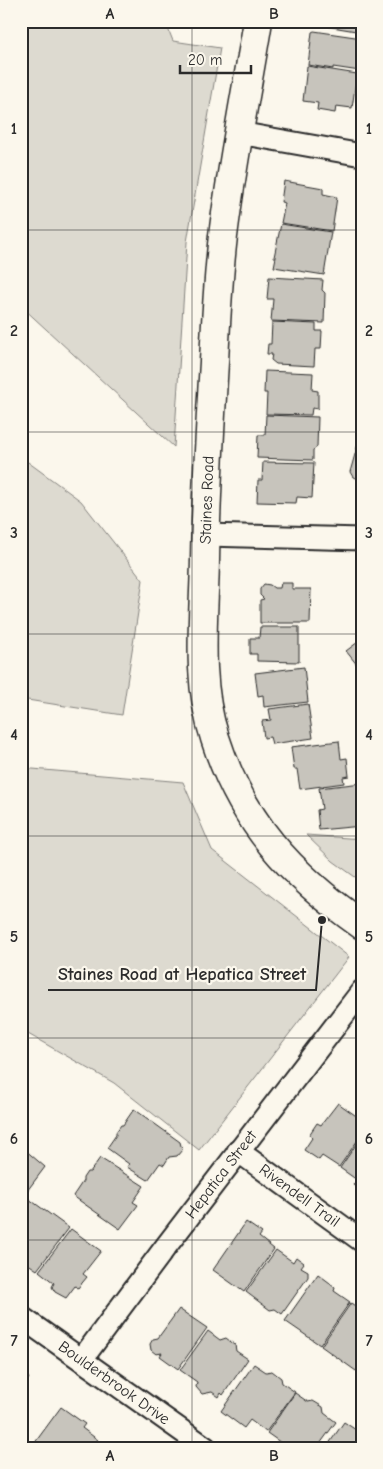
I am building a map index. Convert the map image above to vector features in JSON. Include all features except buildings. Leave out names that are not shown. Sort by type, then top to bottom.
[{"type":"street","name":"Staines Road","points":[[258,21],[223,236],[218,290],[206,535],[203,654],[205,686],[214,737],[228,774],[255,822],[283,859],[316,890],[362,924]]},
{"type":"street","points":[[239,133],[362,155]]},
{"type":"street","points":[[206,535],[362,539]]},
{"type":"street","name":"Hepatica Street","points":[[82,1359],[108,1322],[362,991]]},
{"type":"street","name":"Rivendell Trail","points":[[238,1152],[362,1241]]},
{"type":"street","name":"Boulderbrook Drive","points":[[21,1317],[206,1448]]},
{"type":"shaded area","points":[[21,21],[165,21],[173,41],[220,48],[187,242],[174,447],[21,306]]},
{"type":"shaded area","points":[[21,457],[81,501],[143,580],[122,715],[21,699]]},
{"type":"shaded area","points":[[21,768],[183,782],[212,850],[349,957],[199,1150],[114,1083],[21,1030]]},
{"type":"shaded area","points":[[306,835],[362,839],[362,882],[333,861]]},
{"type":"place","name":"Staines Road at Hepatica Street","points":[[322,920]]}]
